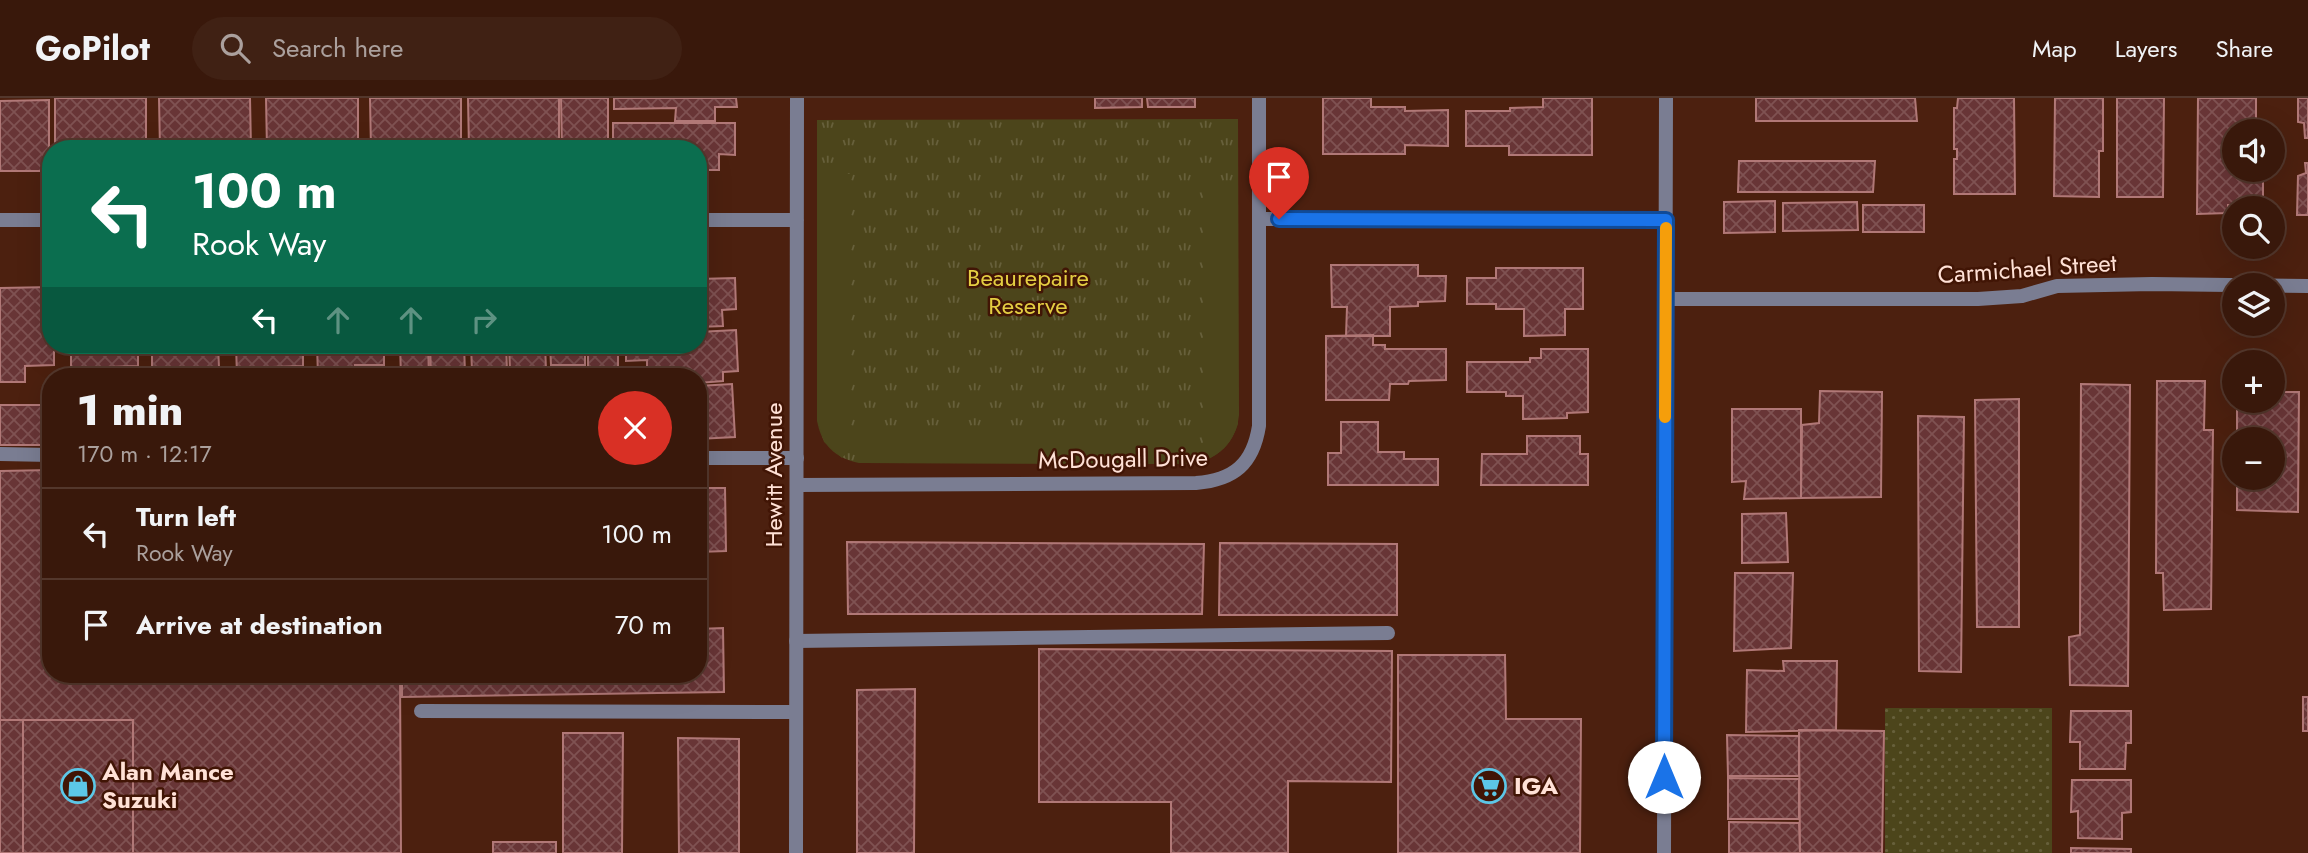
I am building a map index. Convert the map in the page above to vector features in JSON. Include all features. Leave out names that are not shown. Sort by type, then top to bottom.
[{"type":"street","name":"Hewitt Avenue","points":[[796,853],[797,98]]},
{"type":"street","name":"McDougall Drive","points":[[797,485],[1196,483],[1220,480],[1231,474],[1250,455],[1256,443],[1259,426],[1259,98]]},
{"type":"street","points":[[1664,853],[1666,98]]},
{"type":"street","points":[[1259,219],[1666,220]]},
{"type":"street","points":[[0,220],[42,220]]},
{"type":"street","points":[[707,220],[797,220]]},
{"type":"street","name":"Carmichael Street","points":[[1666,299],[1978,299],[2022,296],[2057,286],[2308,286]]},
{"type":"street","points":[[0,454],[42,455]]},
{"type":"street","points":[[707,458],[797,458]]},
{"type":"street","points":[[796,641],[1388,633]]},
{"type":"street","points":[[421,711],[796,712]]},
{"type":"green space","name":"Beaurepaire Reserve","points":[[1238,119],[1239,415],[1234,434],[1217,454],[1191,464],[859,463],[836,454],[826,443],[817,420],[817,120]]},
{"type":"green space","points":[[817,174],[850,174],[850,449],[842,458],[824,442],[817,420]]},
{"type":"green space","points":[[1204,184],[1238,184],[1238,424],[1225,447],[1204,461]]},
{"type":"green space","points":[[859,430],[1191,430],[1191,464],[859,463]]},
{"type":"green space","points":[[1885,708],[2052,708],[2052,853],[1885,853]]},
{"type":"building","points":[[55,98],[146,98],[146,140],[55,140]]},
{"type":"building","points":[[159,98],[250,98],[251,140],[160,140]]},
{"type":"building","points":[[266,98],[358,98],[358,140],[267,140]]},
{"type":"building","points":[[370,98],[461,98],[461,140],[371,140]]},
{"type":"building","points":[[468,98],[559,98],[559,140],[469,140]]},
{"type":"building","points":[[561,98],[608,98],[608,140],[562,140]]},
{"type":"building","points":[[614,98],[736,98],[737,107],[715,107],[715,121],[675,121],[676,108],[614,109]]},
{"type":"building","points":[[1095,98],[1142,98],[1142,107],[1095,108]]},
{"type":"building","points":[[1147,98],[1195,98],[1195,107],[1148,107]]},
{"type":"building","points":[[1323,98],[1371,98],[1371,107],[1405,107],[1405,111],[1448,110],[1448,146],[1405,145],[1405,154],[1323,154]]},
{"type":"building","points":[[1543,98],[1592,98],[1592,155],[1509,155],[1509,146],[1466,146],[1466,111],[1510,111],[1510,108],[1543,107]]},
{"type":"building","points":[[1756,98],[1915,98],[1917,121],[1756,121]]},
{"type":"building","points":[[1958,98],[2014,98],[2015,194],[1954,194],[1954,159],[1957,159],[1957,149],[1954,149],[1954,108],[1957,108]]},
{"type":"building","points":[[2055,98],[2103,98],[2103,151],[2099,151],[2099,197],[2054,196]]},
{"type":"building","points":[[2117,98],[2164,98],[2163,197],[2117,197]]},
{"type":"building","points":[[2198,98],[2256,98],[2256,119],[2222,119],[2222,182],[2263,182],[2263,196],[2222,196],[2222,213],[2197,214]]},
{"type":"building","points":[[2298,98],[2308,98],[2308,138],[2305,138],[2304,123],[2298,122]]},
{"type":"building","points":[[49,100],[49,140],[42,140],[42,171],[0,171],[0,101]]},
{"type":"building","points":[[613,123],[735,123],[735,155],[719,154],[719,170],[707,170],[707,140],[613,140]]},
{"type":"building","points":[[1739,161],[1875,161],[1873,192],[1738,192]]},
{"type":"building","points":[[2305,163],[2308,163],[2308,215],[2297,215],[2298,176],[2306,173]]},
{"type":"building","points":[[1775,201],[1775,232],[1724,233],[1724,202]]},
{"type":"building","points":[[1857,202],[1858,230],[1783,231],[1783,203]]},
{"type":"building","points":[[1863,205],[1924,205],[1924,232],[1863,232]]},
{"type":"building","points":[[1331,265],[1418,265],[1418,276],[1446,276],[1445,301],[1390,307],[1390,336],[1346,336],[1347,307],[1332,307]]},
{"type":"building","points":[[1496,268],[1583,268],[1583,309],[1565,309],[1565,335],[1524,336],[1524,309],[1496,309],[1496,304],[1467,304],[1467,278],[1496,278]]},
{"type":"building","points":[[735,278],[736,309],[722,310],[723,326],[707,327],[707,279]]},
{"type":"building","points":[[42,287],[42,354],[54,354],[54,365],[25,366],[25,382],[0,382],[0,288]]},
{"type":"building","points":[[736,330],[738,371],[723,372],[723,381],[707,382],[707,368],[647,368],[647,360],[626,361],[626,354],[707,354],[707,332]]},
{"type":"building","points":[[1373,335],[1373,345],[1385,345],[1385,349],[1446,349],[1446,380],[1390,384],[1389,400],[1326,400],[1326,336]]},
{"type":"building","points":[[1541,349],[1588,349],[1588,412],[1567,413],[1567,418],[1523,419],[1523,396],[1506,396],[1506,392],[1467,392],[1467,362],[1530,362],[1530,358],[1541,358]]},
{"type":"building","points":[[71,354],[138,354],[138,366],[71,368]]},
{"type":"building","points":[[152,354],[218,354],[219,367],[152,368]]},
{"type":"building","points":[[236,354],[303,354],[303,366],[237,368]]},
{"type":"building","points":[[317,354],[384,354],[384,365],[318,368]]},
{"type":"building","points":[[400,354],[428,354],[429,368],[401,368]]},
{"type":"building","points":[[430,354],[464,354],[465,368],[431,368]]},
{"type":"building","points":[[471,354],[506,354],[507,368],[472,368]]},
{"type":"building","points":[[509,354],[545,354],[546,368],[510,368]]},
{"type":"building","points":[[550,354],[585,354],[585,365],[551,365]]},
{"type":"building","points":[[588,354],[618,354],[618,368],[588,368]]},
{"type":"building","points":[[2157,381],[2205,381],[2204,430],[2213,430],[2211,609],[2164,610],[2163,573],[2156,573]]},
{"type":"building","points":[[732,384],[735,437],[707,439],[707,385]]},
{"type":"building","points":[[2081,384],[2130,385],[2128,686],[2070,685],[2069,637],[2080,635]]},
{"type":"building","points":[[1820,391],[1882,392],[1881,497],[1801,498],[1802,425],[1819,423]]},
{"type":"building","points":[[2285,392],[2299,392],[2298,512],[2237,510],[2237,490],[2285,490],[2285,427],[2237,427],[2237,413],[2285,413]]},
{"type":"building","points":[[2019,399],[2019,627],[1977,627],[1975,400]]},
{"type":"building","points":[[0,405],[42,405],[42,445],[0,445]]},
{"type":"building","points":[[1732,409],[1801,409],[1801,498],[1744,499],[1746,481],[1732,482]]},
{"type":"building","points":[[1918,416],[1964,417],[1961,672],[1919,671]]},
{"type":"building","points":[[1341,422],[1378,422],[1378,452],[1404,452],[1404,459],[1438,459],[1438,485],[1328,485],[1328,453],[1341,453]]},
{"type":"building","points":[[1527,436],[1580,436],[1580,454],[1588,454],[1588,485],[1481,485],[1482,454],[1527,454]]},
{"type":"building","points":[[42,470],[42,683],[400,683],[401,853],[133,853],[133,720],[0,720],[0,471]]},
{"type":"building","points":[[707,488],[725,488],[726,551],[707,552]]},
{"type":"building","points":[[1786,513],[1788,562],[1742,563],[1742,514]]},
{"type":"building","points":[[847,542],[1204,544],[1202,614],[848,614]]},
{"type":"building","points":[[1220,543],[1397,544],[1397,615],[1219,615]]},
{"type":"building","points":[[1735,573],[1793,573],[1791,648],[1734,651]]},
{"type":"building","points":[[723,628],[724,692],[402,697],[402,683],[707,683],[707,629]]},
{"type":"building","points":[[1039,649],[1392,651],[1391,782],[1288,781],[1288,853],[1171,853],[1171,802],[1039,802]]},
{"type":"building","name":"IGA","points":[[1398,655],[1505,655],[1506,719],[1581,719],[1580,853],[1398,853]]},
{"type":"building","points":[[1783,661],[1837,661],[1836,730],[1746,732],[1747,670],[1784,671]]},
{"type":"building","points":[[915,689],[914,853],[857,853],[857,690]]},
{"type":"building","points":[[2303,697],[2308,697],[2308,731],[2303,731]]},
{"type":"building","points":[[2071,711],[2131,711],[2131,743],[2126,743],[2125,769],[2080,769],[2080,742],[2070,742]]},
{"type":"building","points":[[0,720],[23,720],[23,853],[0,853]]},
{"type":"building","name":"Alan Mance Suzuki","points":[[23,720],[133,720],[133,853],[23,853]]},
{"type":"building","points":[[1799,730],[1884,731],[1882,853],[1800,853]]},
{"type":"building","points":[[563,733],[623,733],[622,853],[563,853]]},
{"type":"building","points":[[1727,735],[1799,736],[1799,776],[1728,776]]},
{"type":"building","points":[[678,738],[739,739],[739,853],[679,853]]},
{"type":"building","points":[[1728,778],[1799,779],[1799,819],[1728,819]]},
{"type":"building","points":[[2072,780],[2131,780],[2131,812],[2122,813],[2122,839],[2078,838],[2078,811],[2071,812]]},
{"type":"building","points":[[1729,822],[1799,823],[1800,853],[1729,853]]},
{"type":"building","points":[[493,842],[556,842],[556,853],[493,853]]},
{"type":"building","points":[[2071,848],[2131,849],[2131,853],[2071,853]]},
{"type":"slow traffic","points":[[1665,417],[1666,228]]},
{"type":"place","name":"Alan Mance Suzuki","points":[[78,786]]},
{"type":"place","name":"IGA","points":[[1489,786]]},
{"type":"route","points":[[1279,219],[1666,220],[1664,777]]}]
